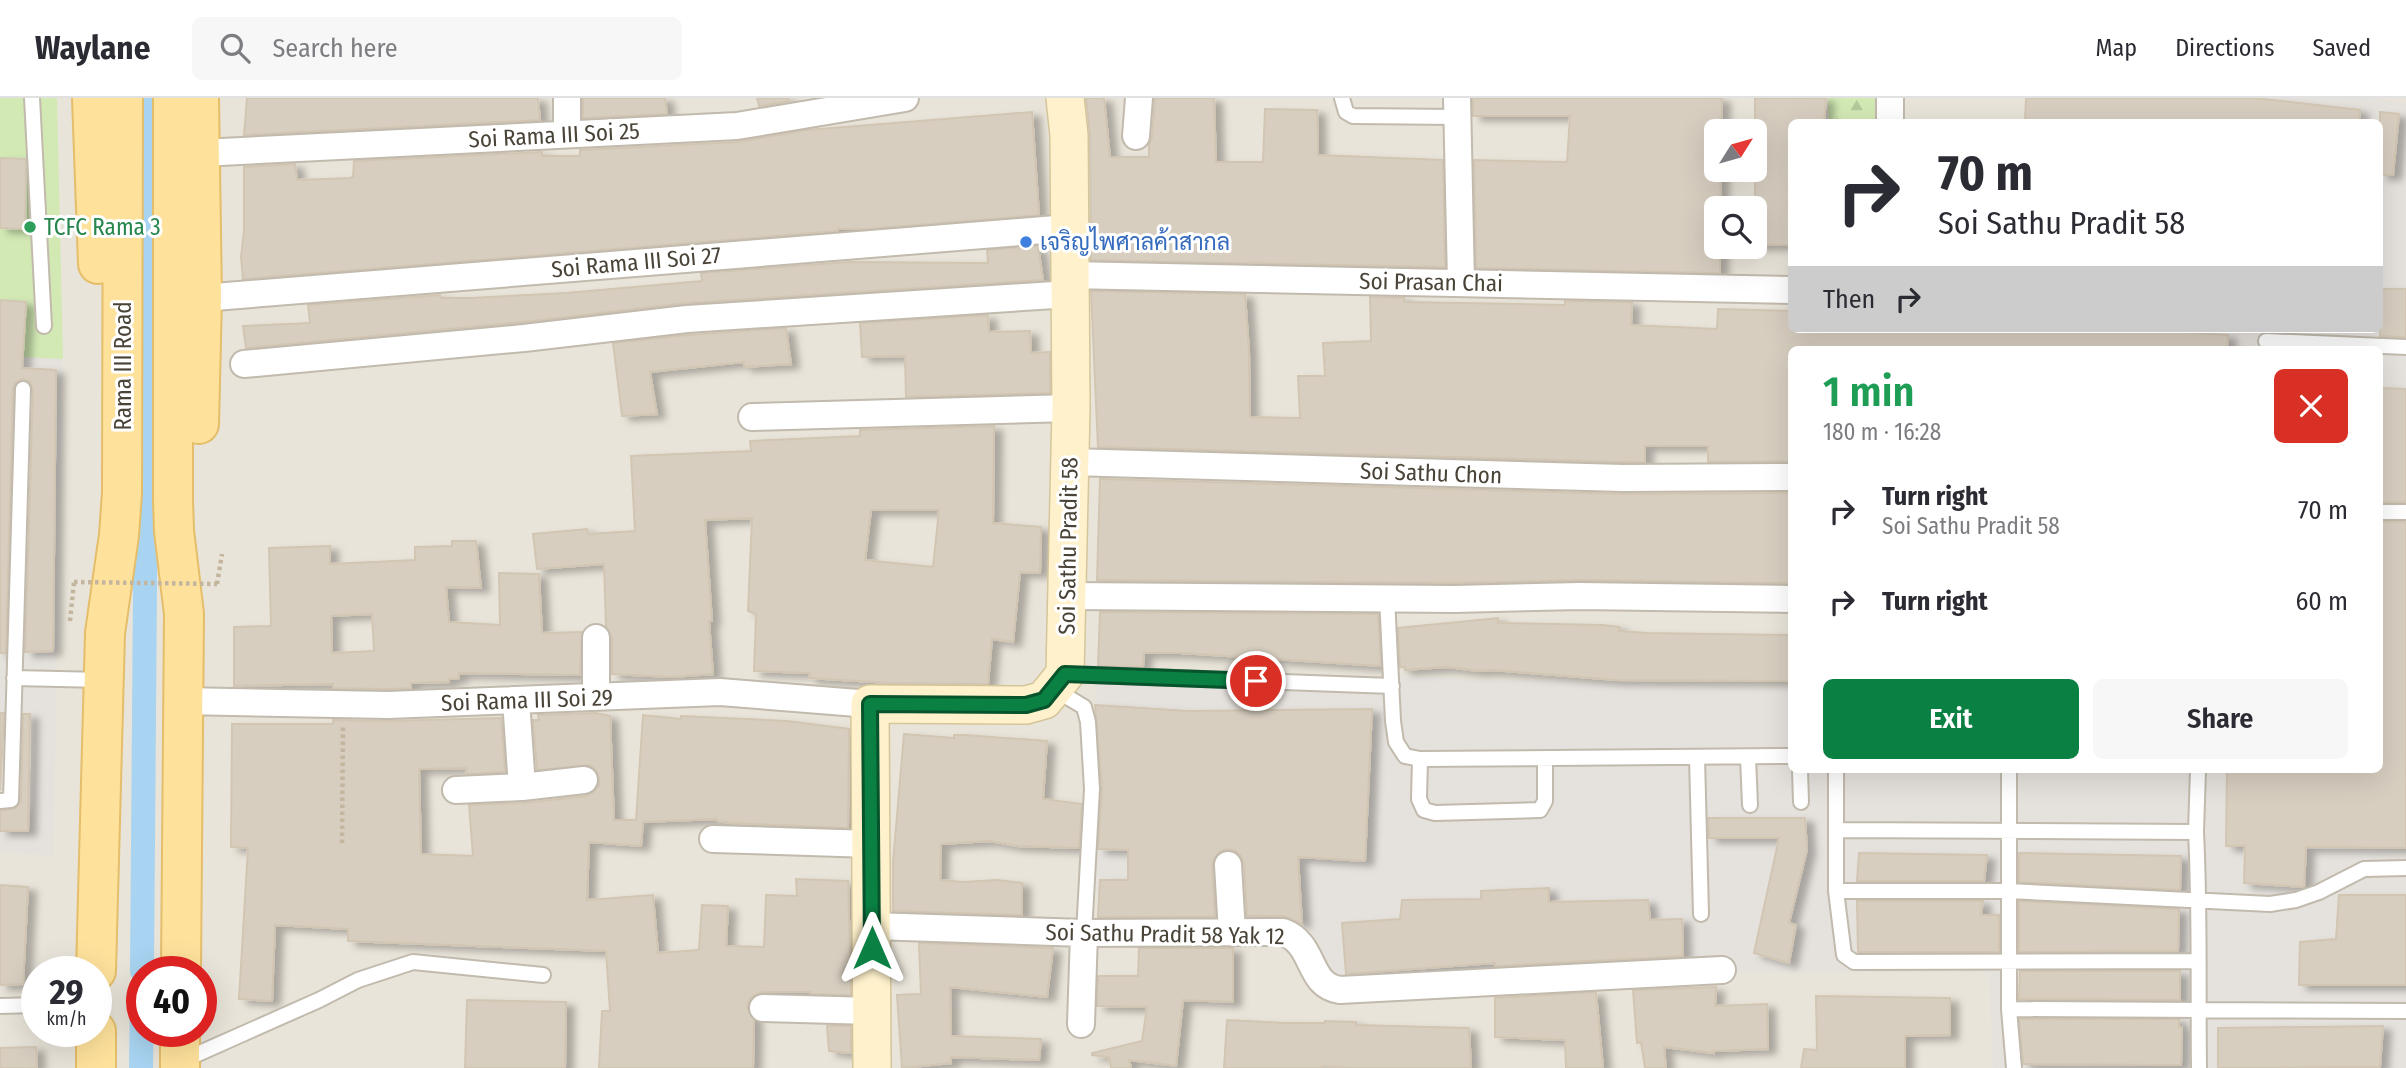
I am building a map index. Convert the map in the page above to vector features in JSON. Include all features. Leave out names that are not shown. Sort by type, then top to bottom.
[{"type":"main road","name":"Rama III Road","points":[[92,98],[97,248],[97,540],[105,633]]},
{"type":"main road","points":[[181,956],[184,614],[197,496],[202,298],[201,153],[182,104]]},
{"type":"main road","points":[[182,104],[173,500],[184,614]]},
{"type":"main road","name":"Rama III Road","points":[[96,956],[105,633],[120,535],[122,493],[123,113]]},
{"type":"main road","points":[[96,1047],[96,1068]]},
{"type":"street","points":[[567,98],[567,134]]},
{"type":"street","name":"Soi Rama III Soi 25","points":[[201,153],[737,126],[905,98]]},
{"type":"street","name":"Soi Sathu Pradit 58","points":[[1059,682],[1068,596],[1071,408],[1069,135],[1065,98]]},
{"type":"street","points":[[1136,136],[1139,98]]},
{"type":"street","points":[[1890,98],[1890,119]]},
{"type":"street","points":[[1457,108],[1461,283]]},
{"type":"street","name":"Soi Rama III Soi 27","points":[[202,298],[1069,228]]},
{"type":"street","name":"Soi Prasan Chai","points":[[244,364],[524,338],[687,319],[1070,285],[1461,283],[1788,290]]},
{"type":"street","points":[[752,416],[1071,408]]},
{"type":"street","name":"Soi Sathu Chon","points":[[1070,463],[1623,478],[1788,477]]},
{"type":"street","points":[[1068,596],[1788,599]]},
{"type":"street","points":[[596,638],[596,697]]},
{"type":"street","points":[[872,1068],[870,704],[1026,705],[1044,700],[1059,682]]},
{"type":"street","name":"Soi Rama III Soi 29","points":[[183,701],[388,705],[720,692],[870,704]]},
{"type":"street","points":[[516,700],[522,787]]},
{"type":"street","points":[[456,790],[522,787],[583,779]]},
{"type":"street","points":[[713,839],[871,844]]},
{"type":"street","points":[[1228,865],[1232,932]]},
{"type":"street","name":"Soi Sathu Pradit 58 Yak 12","points":[[872,926],[1084,933],[1283,932],[1295,936],[1321,983],[1330,989],[1340,990],[1722,970]]},
{"type":"street","points":[[1081,1024],[1084,933]]},
{"type":"street","points":[[763,1008],[872,1011]]},
{"type":"lane","points":[[32,98],[44,327]]},
{"type":"lane","points":[[1342,98],[1346,112],[1353,116],[1457,108]]},
{"type":"lane","points":[[2266,341],[2383,346]]},
{"type":"lane","points":[[2383,346],[2406,347]]},
{"type":"lane","points":[[0,801],[11,800],[23,388]]},
{"type":"lane","points":[[2383,512],[2406,512]]},
{"type":"lane","points":[[1387,597],[1393,721],[1396,742],[1405,756],[1420,759],[1788,755]]},
{"type":"lane","points":[[14,678],[103,680]]},
{"type":"lane","points":[[1059,682],[1392,686]]},
{"type":"lane","points":[[1059,682],[1084,707],[1088,722],[1092,789],[1084,933]]},
{"type":"lane","points":[[1697,757],[1701,915]]},
{"type":"lane","points":[[1748,757],[1749,805]]},
{"type":"lane","points":[[1420,759],[1419,799],[1424,810],[1435,813],[1540,810],[1545,801],[1545,758]]},
{"type":"lane","points":[[1800,773],[1801,802]]},
{"type":"lane","points":[[1836,773],[1836,891],[1844,955],[1854,962],[2197,961]]},
{"type":"lane","points":[[2009,773],[2009,1009],[2014,1068]]},
{"type":"lane","points":[[2198,773],[2196,832],[2199,901],[2199,1068]]},
{"type":"lane","points":[[1837,830],[2196,832]]},
{"type":"lane","points":[[1836,891],[2009,891],[2270,905],[2296,901],[2364,869],[2406,868]]},
{"type":"lane","points":[[180,1053],[319,1000],[358,980],[412,962],[542,975]]},
{"type":"lane","points":[[0,1006],[21,1005]]},
{"type":"lane","points":[[2009,1009],[2406,1011]]},
{"type":"path","points":[[70,621],[74,582],[216,584],[222,554]]},
{"type":"path","points":[[342,842],[343,704]]},
{"type":"shaded area","points":[[0,98],[2406,98],[2406,1068],[0,1068]]},
{"type":"shaded area","points":[[2026,98],[2372,98],[2406,103],[2406,1068],[1993,1068],[1989,973],[1740,972],[1338,982],[1309,927],[1097,923],[1095,669],[1788,687],[1788,773],[2383,773],[2383,346],[1868,346],[1868,333],[2383,333],[2383,119],[2025,119]]},
{"type":"shaded area","points":[[0,356],[63,359],[53,856],[0,852]]},
{"type":"green space","name":"TCFC Rama 3","points":[[0,98],[57,98],[63,359],[0,356]]},
{"type":"green space","points":[[1828,98],[1877,98],[1876,119],[1829,119]]},
{"type":"building","points":[[247,98],[538,98],[540,120],[244,135]]},
{"type":"building","points":[[583,98],[665,98],[667,114],[583,118]]},
{"type":"building","points":[[757,98],[788,98],[789,101],[759,106]]},
{"type":"building","points":[[1086,98],[1104,98],[1110,157],[1149,157],[1155,98],[1214,98],[1216,162],[1263,162],[1265,109],[1317,110],[1318,155],[1443,160],[1445,267],[1091,260],[1090,135]]},
{"type":"building","points":[[1473,98],[1722,98],[1721,119],[1704,119],[1704,182],[1721,182],[1720,196],[1704,196],[1704,259],[1720,259],[1720,273],[1476,268],[1474,160],[1567,162],[1570,116],[1473,116]]},
{"type":"building","points":[[1755,98],[1826,98],[1824,119],[1788,119],[1788,245],[1767,245],[1767,196],[1755,196],[1755,182],[1768,182],[1768,119],[1755,119]]},
{"type":"building","points":[[2026,98],[2254,98],[2360,110],[2359,119],[2025,119]]},
{"type":"building","points":[[1032,112],[1039,215],[838,229],[243,279],[241,257],[244,231],[244,167],[295,164],[297,180],[350,178],[353,177],[354,161],[542,152],[543,156],[580,156],[580,150],[738,142],[807,130]]},
{"type":"building","points":[[2380,112],[2399,114],[2393,175],[2383,175],[2383,119],[2380,119]]},
{"type":"building","points":[[0,158],[26,159],[25,229],[0,228]]},
{"type":"building","points":[[1038,246],[1043,280],[686,303],[522,322],[246,348],[243,326],[310,323],[308,305],[440,295],[441,298],[470,298],[566,293],[702,281],[701,273],[848,262],[988,263],[987,250]]},
{"type":"building","points":[[2383,289],[2406,289],[2406,337],[2380,336],[2380,333],[2383,333]]},
{"type":"building","points":[[1091,291],[1245,294],[1250,417],[1300,418],[1298,376],[1325,376],[1323,343],[1371,341],[1370,297],[1404,298],[1404,302],[1565,305],[1565,301],[1632,302],[1631,325],[1717,329],[1718,309],[1788,311],[1788,333],[2228,335],[2227,346],[1788,346],[1788,461],[1708,462],[1708,446],[1645,446],[1645,462],[1098,447]]},
{"type":"building","points":[[0,300],[26,302],[22,368],[56,370],[53,651],[25,652],[33,389],[29,381],[23,379],[15,383],[13,389],[6,653],[0,653]]},
{"type":"building","points":[[988,315],[989,332],[1030,331],[1031,353],[1050,352],[1050,393],[906,397],[905,356],[862,357],[860,323]]},
{"type":"building","points":[[786,328],[791,364],[744,367],[744,362],[650,372],[657,414],[622,416],[613,343]]},
{"type":"building","points":[[2383,388],[2406,389],[2406,502],[2383,502]]},
{"type":"building","points":[[994,426],[993,523],[1041,527],[1040,573],[1020,572],[1013,642],[992,639],[988,684],[891,683],[809,678],[810,673],[754,671],[756,614],[748,611],[752,518],[705,520],[713,674],[672,677],[612,674],[612,638],[606,627],[604,564],[537,569],[533,534],[587,529],[588,534],[635,531],[631,456],[751,451],[750,441],[860,436],[860,430]],"holes":[[[871,510],[939,510],[933,567],[865,560]]]},
{"type":"building","points":[[1100,479],[1623,494],[1788,493],[1788,583],[1097,580]]},
{"type":"building","points":[[2383,522],[2406,522],[2406,848],[2306,847],[2304,887],[2244,883],[2245,846],[2226,846],[2227,773],[2383,773]]},
{"type":"building","points":[[452,541],[476,541],[481,588],[446,587],[449,622],[500,625],[499,573],[539,574],[542,633],[582,632],[580,675],[459,673],[459,678],[449,679],[449,682],[411,683],[411,688],[388,689],[333,688],[333,684],[234,686],[234,627],[271,626],[269,548],[330,546],[330,564],[415,560],[415,547],[452,546]],"holes":[[[372,614],[374,651],[332,653],[331,616]]]},
{"type":"building","points":[[1100,612],[1378,614],[1381,666],[1144,653],[1143,667],[1098,666]]},
{"type":"building","points":[[1498,618],[1498,623],[1603,625],[1620,627],[1619,631],[1647,633],[1788,635],[1788,681],[1617,680],[1447,667],[1405,670],[1405,667],[1400,667],[1398,628]]},
{"type":"building","points":[[1095,705],[1188,711],[1372,709],[1365,861],[1298,857],[1302,924],[1284,916],[1247,916],[1244,863],[1236,851],[1228,849],[1219,852],[1212,865],[1215,917],[1098,917],[1100,880],[1128,880],[1128,850],[1098,849],[1102,788]]},
{"type":"building","points":[[0,713],[4,713],[0,791]]},
{"type":"building","points":[[596,713],[610,716],[614,820],[636,820],[643,715],[681,719],[681,716],[787,721],[849,729],[848,828],[731,823],[717,819],[643,822],[641,846],[589,842],[587,900],[653,895],[658,953],[699,950],[702,905],[728,906],[726,946],[764,947],[766,895],[797,896],[796,879],[848,881],[851,995],[763,992],[754,995],[747,1008],[754,1020],[753,1068],[599,1068],[602,1011],[610,1011],[606,951],[348,941],[348,929],[275,925],[272,1001],[239,999],[248,848],[231,847],[232,724],[333,724],[333,720],[501,718],[505,772],[467,774],[466,768],[419,769],[421,854],[473,856],[469,805],[524,803],[586,796],[594,792],[599,786],[599,778],[590,765],[537,770],[533,720],[539,720],[538,715]]},
{"type":"building","points":[[23,714],[30,714],[28,831],[0,831],[0,811],[16,808],[21,801]]},
{"type":"building","points":[[904,734],[1047,741],[1043,799],[1082,804],[1079,848],[1017,846],[990,841],[941,844],[940,880],[1022,883],[1022,915],[893,911],[893,862]]},
{"type":"building","points":[[1708,818],[1805,818],[1807,850],[1789,923],[1796,925],[1789,963],[1754,953],[1779,838],[1709,838]]},
{"type":"building","points":[[1859,853],[1987,855],[1984,881],[1857,881]]},
{"type":"building","points":[[2019,853],[2181,856],[2180,890],[2019,882]]},
{"type":"building","points":[[0,885],[28,887],[21,984],[0,985]]},
{"type":"building","points":[[1549,888],[1549,902],[1648,900],[1650,920],[1682,919],[1683,956],[1495,966],[1495,963],[1346,974],[1342,923],[1400,919],[1402,900],[1481,899],[1481,891]]},
{"type":"building","points":[[2339,895],[2406,895],[2406,985],[2299,985],[2300,942],[2336,939]]},
{"type":"building","points":[[1857,901],[1983,901],[1981,915],[1999,915],[1999,952],[1858,952]]},
{"type":"building","points":[[2019,901],[2179,909],[2178,951],[2019,952]]},
{"type":"building","points":[[919,943],[1053,948],[1047,997],[950,987],[951,1036],[1041,1039],[1039,1060],[951,1057],[951,1063],[902,1068],[897,995],[921,994]]},
{"type":"building","points":[[1139,948],[1233,948],[1233,1002],[1183,1000],[1176,1066],[1129,1060],[1131,1068],[1111,1068],[1109,1057],[1092,1055],[1142,1041],[1147,1007],[1097,1006],[1098,976],[1138,976]]},
{"type":"building","points":[[2020,971],[2180,971],[2180,1000],[2019,999]]},
{"type":"building","points":[[1716,987],[1715,1006],[1767,1004],[1768,1049],[1714,1053],[1664,1047],[1666,1068],[1645,1068],[1641,1042],[1637,1043],[1633,990]]},
{"type":"building","points":[[1596,992],[1603,1068],[1566,1068],[1565,1040],[1495,1037],[1495,998]]},
{"type":"building","points":[[1816,996],[1950,998],[1950,1035],[1905,1036],[1905,1068],[1801,1068],[1804,1049],[1817,1050]]},
{"type":"building","points":[[467,1000],[566,1002],[565,1068],[465,1068]]},
{"type":"building","points":[[2019,1019],[2179,1019],[2179,1027],[2182,1027],[2181,1065],[2023,1064]]},
{"type":"building","points":[[1227,1020],[1356,1022],[1356,1025],[1469,1028],[1471,1068],[1224,1068]]},
{"type":"building","points":[[827,1026],[851,1026],[851,1053],[829,1051]]},
{"type":"building","points":[[2383,1026],[2380,1067],[2218,1068],[2218,1028]]},
{"type":"building","points":[[36,1047],[37,1068],[0,1068],[0,1048]]},
{"type":"waterway","points":[[142,956],[147,334],[144,98]]},
{"type":"waterway","points":[[141,1047],[141,1068]]},
{"type":"place","name":"TCFC Rama 3","points":[[30,227]]},
{"type":"place","name":"เจริญไพศาลค้าสากล","points":[[1026,242]]},
{"type":"route","points":[[872,948],[870,704],[1026,705],[1044,700],[1065,674],[1256,681]]}]
